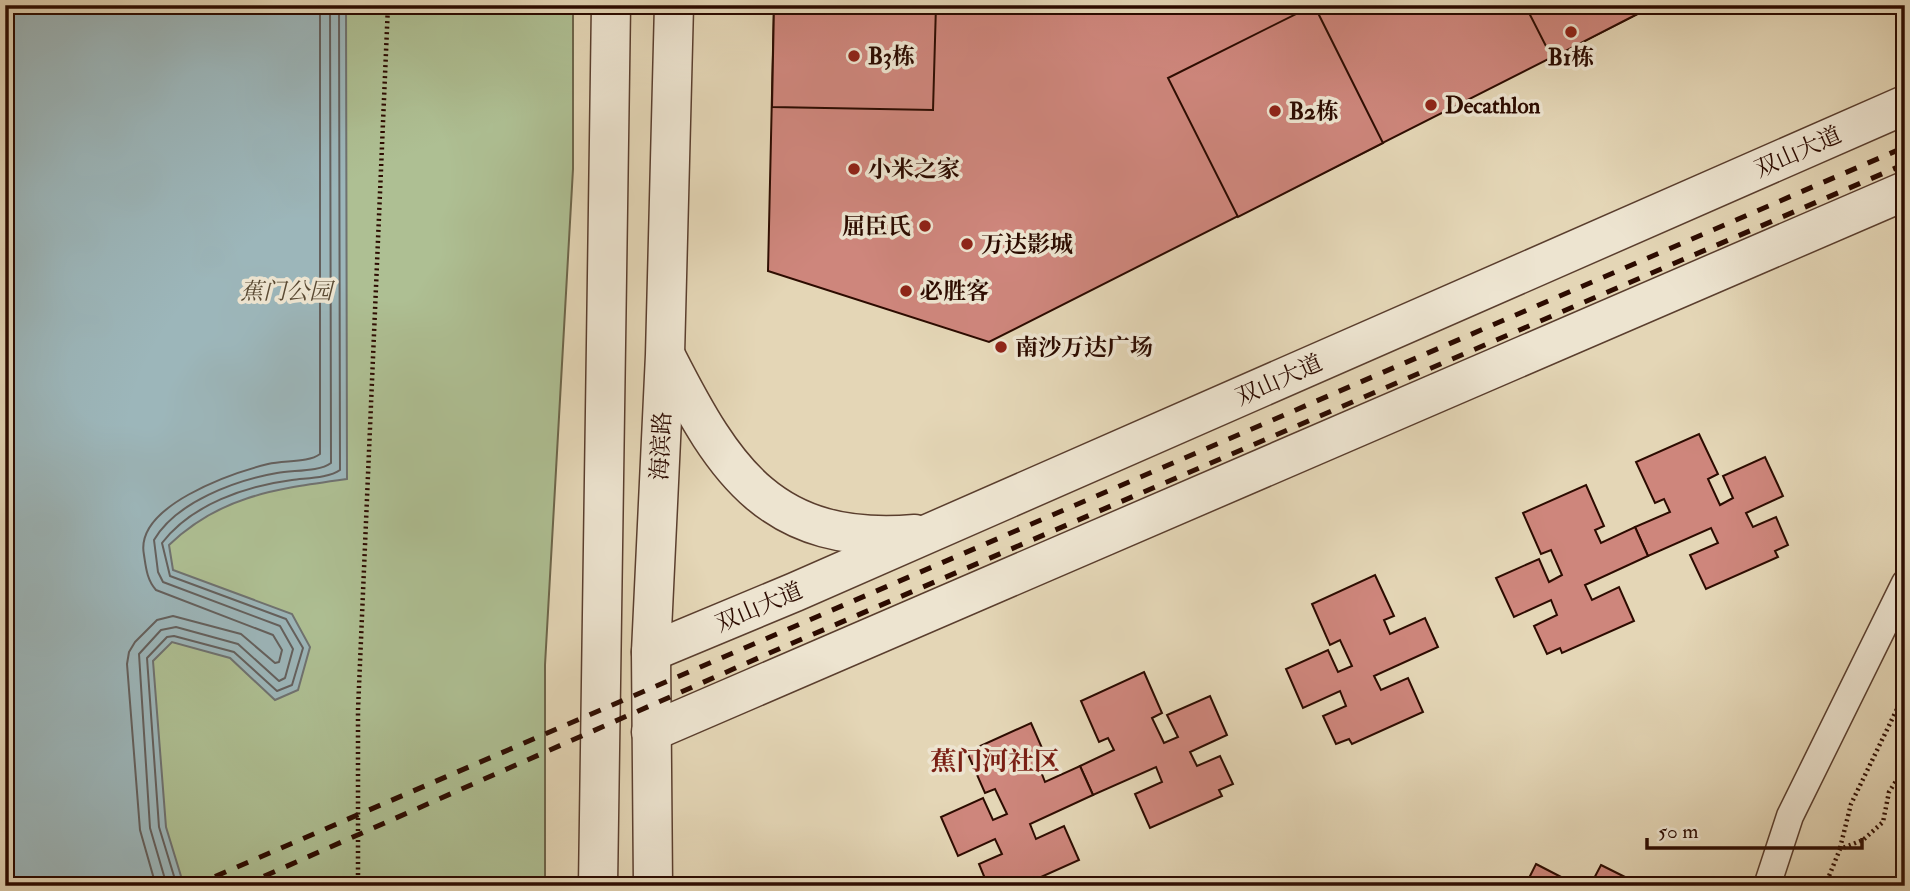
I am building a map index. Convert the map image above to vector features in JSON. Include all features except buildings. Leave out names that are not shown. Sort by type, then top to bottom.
[{"type":"street","points":[[598,886],[611,5]]},
{"type":"street","name":"海滨路","points":[[653,886],[651,652],[665,355],[674,5]]},
{"type":"street","name":"双山大道","points":[[651,652],[931,533],[1905,105]]},
{"type":"street","points":[[651,732],[1905,191]]},
{"type":"street","points":[[665,355],[695,413],[730,466],[762,498],[799,521],[844,531],[893,536],[931,533]]},
{"type":"street","points":[[1767,886],[1790,816],[1905,583]]},
{"type":"path","points":[[358,886],[358,710],[388,5]]},
{"type":"path","points":[[1825,886],[1840,849],[1851,804],[1905,690]]},
{"type":"path","points":[[1897,709],[1905,762]]},
{"type":"path","points":[[1840,849],[1863,840],[1882,822],[1889,792],[1905,767]]},
{"type":"green space","name":"蕉门公园","points":[[5,5],[573,5],[573,169],[545,665],[545,886],[5,886]]},
{"type":"water","points":[[5,5],[346,5],[347,479],[251,497],[209,515],[169,545],[173,570],[292,614],[310,647],[298,690],[275,700],[230,658],[172,642],[153,661],[166,827],[184,886],[5,886]]},
{"type":"railway","points":[[193,886],[1905,147]]},
{"type":"railway","points":[[242,886],[765,655],[1905,164]]},
{"type":"place","name":"B1栋","points":[[1571,32]]},
{"type":"place","name":"B3栋","points":[[854,56]]},
{"type":"place","name":"Decathlon","points":[[1431,105]]},
{"type":"place","name":"B2栋","points":[[1275,111]]},
{"type":"place","name":"小米之家","points":[[854,169]]},
{"type":"place","name":"屈臣氏","points":[[925,226]]},
{"type":"place","name":"万达影城","points":[[967,244]]},
{"type":"place","name":"必胜客","points":[[906,291]]},
{"type":"place","name":"南沙万达广场","points":[[1001,347]]},
{"type":"district","name":"蕉门河社区","points":[[995,762]]}]
